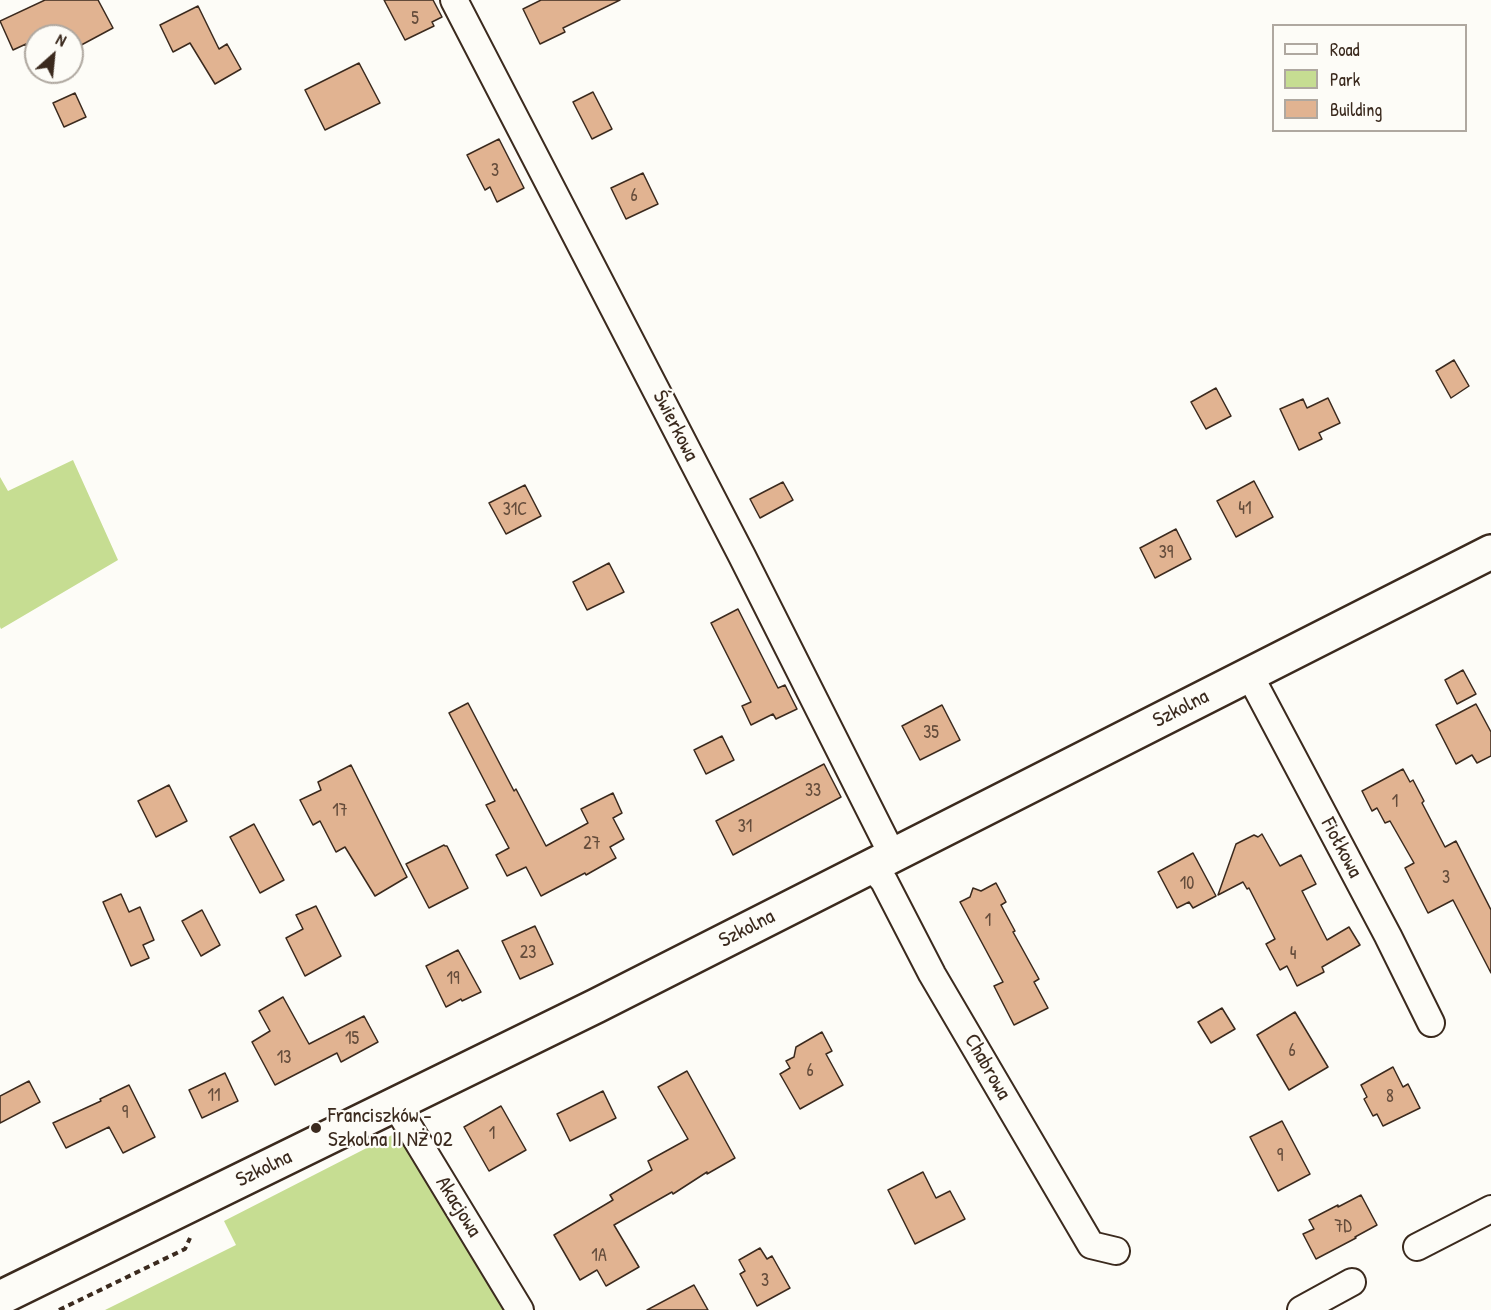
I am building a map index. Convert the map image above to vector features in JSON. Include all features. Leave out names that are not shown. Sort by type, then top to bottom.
[{"type":"street","name":"Świerkowa","points":[[454,0],[747,567],[882,860]]},
{"type":"street","name":"Szkolna","points":[[0,1298],[596,1006],[1491,552]]},
{"type":"street","name":"Fiołkowa","points":[[1249,674],[1383,927],[1431,1023]]},
{"type":"street","name":"Chabrowa","points":[[882,860],[884,881],[932,974],[1091,1245],[1116,1251]]},
{"type":"street","name":"Akacjowa","points":[[395,1104],[520,1310]]},
{"type":"street","points":[[1417,1247],[1491,1209]]},
{"type":"street","points":[[1301,1310],[1352,1282]]},
{"type":"green space","points":[[73,460],[118,560],[1,629],[0,477],[8,491]]},
{"type":"green space","points":[[396,1133],[504,1310],[105,1310],[236,1245],[224,1221]]},
{"type":"building","points":[[45,0],[98,0],[113,28],[84,44],[84,24],[24,24],[24,45],[13,50],[0,21]]},
{"type":"building","points":[[384,0],[433,0],[442,17],[432,22],[434,26],[405,40]]},
{"type":"building","points":[[541,0],[620,0],[563,28],[565,32],[540,44],[523,9]]},
{"type":"building","points":[[198,6],[219,49],[227,44],[241,69],[215,84],[190,43],[173,52],[160,25]]},
{"type":"building","points":[[359,63],[380,103],[325,130],[305,90]]},
{"type":"building","points":[[593,92],[612,129],[592,139],[573,102]]},
{"type":"building","points":[[75,93],[86,117],[64,127],[53,103]]},
{"type":"building","points":[[499,139],[524,188],[497,202],[490,187],[485,190],[467,155]]},
{"type":"building","points":[[643,173],[658,204],[626,219],[611,188]]},
{"type":"building","points":[[1454,360],[1469,386],[1451,398],[1436,371]]},
{"type":"building","points":[[1216,388],[1231,416],[1206,429],[1191,402]]},
{"type":"building","points":[[1328,398],[1340,423],[1319,433],[1322,439],[1299,450],[1280,409],[1303,399],[1307,408]]},
{"type":"building","points":[[1254,481],[1273,517],[1236,537],[1217,501]]},
{"type":"building","points":[[783,482],[793,500],[760,518],[750,499]]},
{"type":"building","points":[[525,485],[541,516],[506,534],[489,503]]},
{"type":"building","points":[[1176,529],[1191,559],[1155,578],[1140,548]]},
{"type":"building","points":[[609,563],[624,592],[587,610],[573,582]]},
{"type":"building","points":[[738,609],[778,688],[785,685],[797,709],[776,719],[773,714],[751,725],[742,706],[751,702],[711,623]]},
{"type":"building","points":[[1463,670],[1476,694],[1457,704],[1445,680]]},
{"type":"building","points":[[468,703],[546,846],[588,823],[581,809],[613,793],[622,813],[613,818],[624,839],[610,847],[616,858],[541,896],[526,867],[507,876],[496,855],[509,848],[486,805],[495,801],[449,713]]},
{"type":"building","points":[[1476,704],[1491,732],[1491,756],[1477,763],[1472,755],[1456,764],[1436,725]]},
{"type":"building","points":[[942,705],[960,740],[920,760],[902,726]]},
{"type":"building","points":[[722,736],[734,760],[706,774],[694,750]]},
{"type":"building","points":[[824,764],[841,797],[733,855],[716,821]]},
{"type":"building","points":[[351,765],[407,877],[375,896],[345,847],[336,852],[320,821],[313,825],[300,800],[321,790],[318,782]]},
{"type":"building","points":[[1403,769],[1410,782],[1413,780],[1445,847],[1456,841],[1491,910],[1491,973],[1453,900],[1428,913],[1405,868],[1414,863],[1390,821],[1385,823],[1377,808],[1372,811],[1362,791]]},
{"type":"building","points":[[169,785],[187,821],[156,837],[138,801]]},
{"type":"building","points":[[254,824],[284,880],[260,893],[230,837]]},
{"type":"building","points":[[1262,834],[1280,866],[1301,855],[1316,884],[1302,891],[1327,940],[1349,927],[1360,945],[1322,967],[1324,972],[1297,986],[1287,966],[1280,970],[1266,944],[1275,939],[1249,888],[1247,889],[1243,882],[1218,895],[1236,844],[1254,835],[1258,837]]},
{"type":"building","points":[[444,845],[447,846],[468,888],[429,908],[406,864]]},
{"type":"building","points":[[1193,853],[1216,896],[1193,908],[1189,902],[1177,908],[1158,872]]},
{"type":"building","points":[[996,883],[1006,902],[1001,905],[1039,979],[1034,982],[1048,1008],[1014,1025],[994,986],[1003,982],[960,902],[970,897],[973,888],[981,891]]},
{"type":"building","points":[[121,894],[129,912],[140,907],[154,940],[143,945],[149,958],[131,966],[103,902]]},
{"type":"building","points":[[316,906],[341,956],[305,976],[286,938],[303,929],[296,915]]},
{"type":"building","points":[[202,910],[220,945],[201,956],[182,921]]},
{"type":"building","points":[[535,926],[553,964],[520,979],[502,941]]},
{"type":"building","points":[[458,950],[481,992],[446,1007],[426,966]]},
{"type":"building","points":[[283,997],[309,1044],[364,1016],[378,1042],[341,1062],[337,1053],[275,1085],[252,1042],[270,1031],[259,1011]]},
{"type":"building","points":[[1222,1008],[1235,1029],[1211,1043],[1198,1022]]},
{"type":"building","points":[[1295,1012],[1328,1067],[1289,1090],[1257,1035]]},
{"type":"building","points":[[822,1032],[832,1051],[826,1054],[843,1085],[800,1109],[780,1074],[790,1068],[786,1061],[794,1057],[796,1047]]},
{"type":"building","points":[[1393,1067],[1403,1087],[1408,1084],[1420,1108],[1383,1126],[1377,1114],[1373,1116],[1364,1099],[1367,1097],[1361,1085]]},
{"type":"building","points":[[687,1071],[735,1158],[614,1225],[639,1267],[606,1286],[597,1270],[580,1280],[554,1235],[613,1200],[610,1195],[652,1170],[648,1161],[688,1139],[658,1087]]},
{"type":"building","points":[[225,1073],[238,1101],[202,1118],[189,1090]]},
{"type":"building","points":[[29,1081],[40,1102],[0,1123],[0,1096]]},
{"type":"building","points":[[129,1085],[155,1137],[123,1153],[109,1127],[66,1148],[53,1123]]},
{"type":"building","points":[[603,1091],[616,1118],[570,1141],[557,1114]]},
{"type":"building","points":[[501,1106],[526,1150],[489,1171],[464,1127]]},
{"type":"building","points":[[1282,1121],[1310,1174],[1278,1191],[1250,1137]]},
{"type":"building","points":[[923,1172],[936,1198],[950,1191],[965,1219],[915,1244],[888,1190]]},
{"type":"building","points":[[1361,1195],[1377,1225],[1316,1259],[1303,1234],[1314,1229],[1309,1220]]},
{"type":"building","points":[[760,1248],[767,1259],[772,1256],[790,1288],[757,1306],[740,1274],[745,1271],[739,1260]]},
{"type":"building","points":[[694,1285],[708,1310],[647,1310]]},
{"type":"place","name":"Franciszków - Szkolna II NŻ 02","points":[[316,1128]]}]
